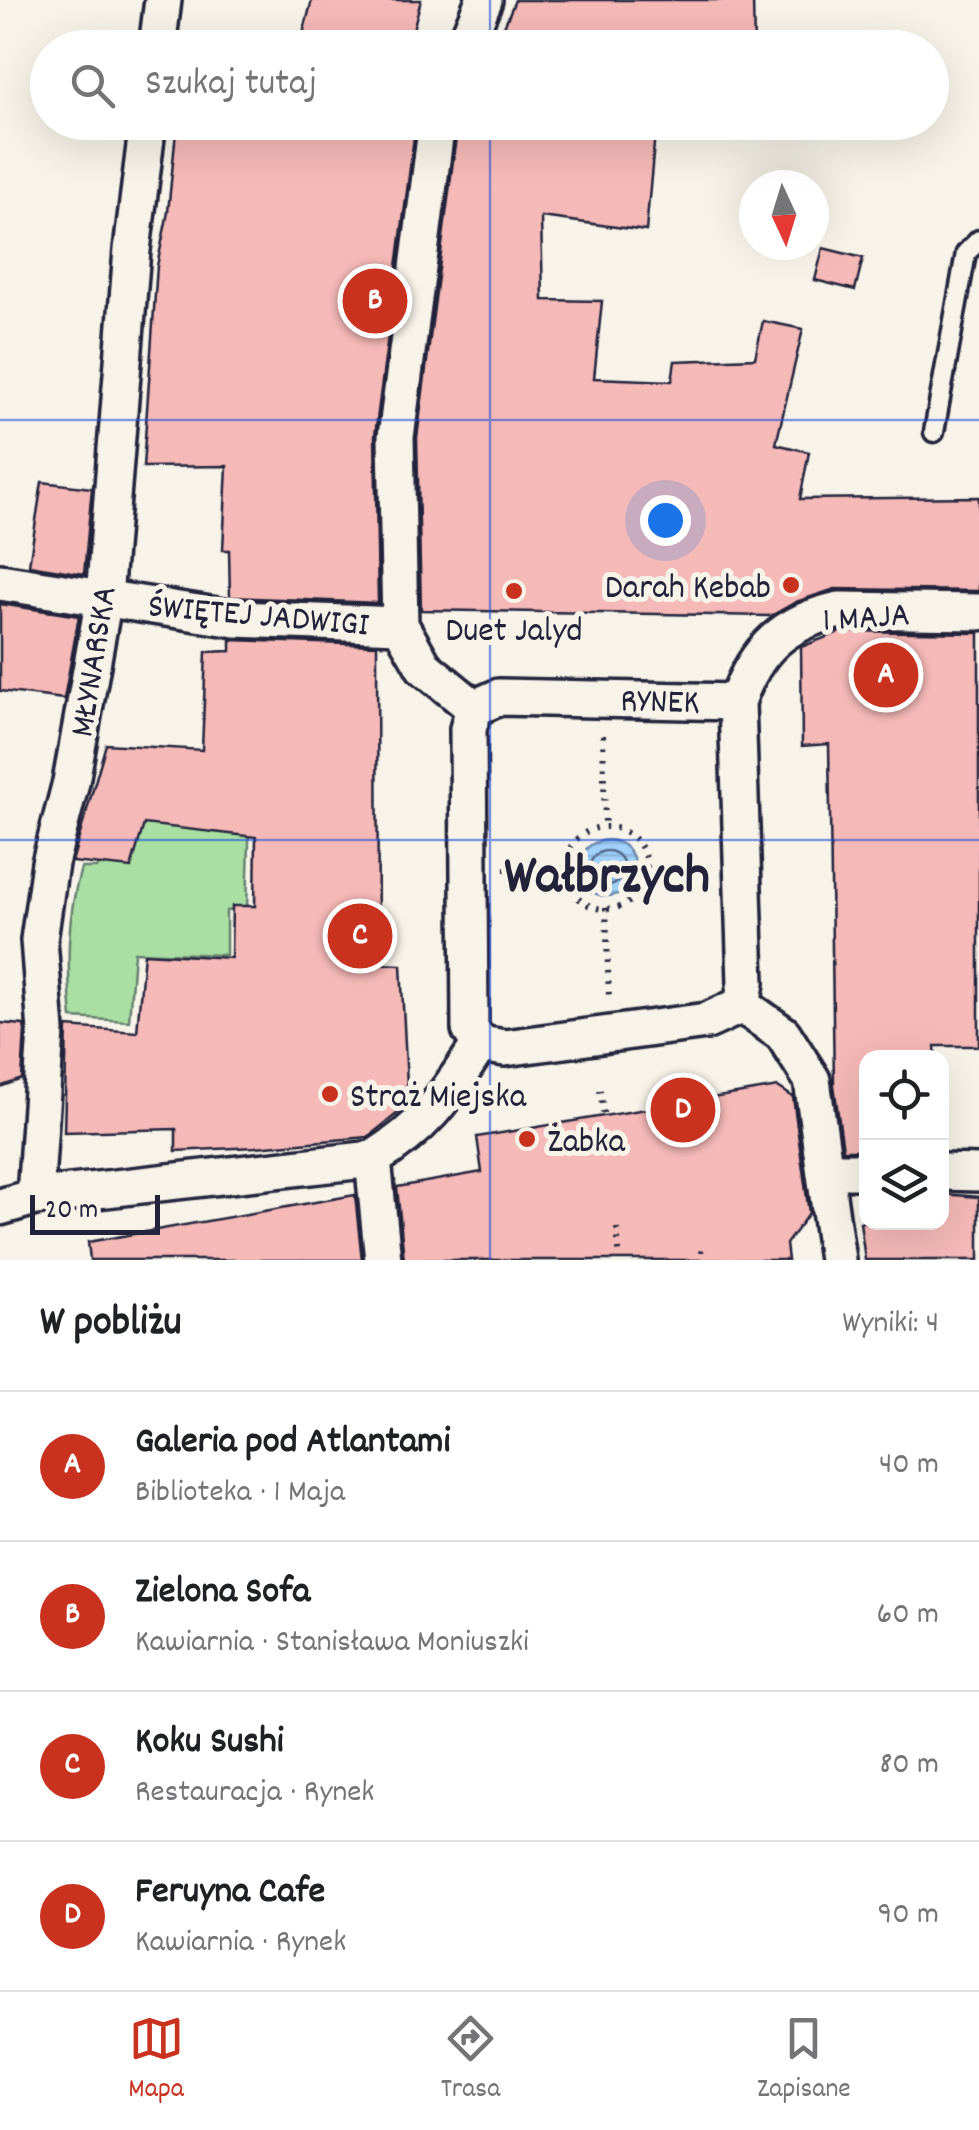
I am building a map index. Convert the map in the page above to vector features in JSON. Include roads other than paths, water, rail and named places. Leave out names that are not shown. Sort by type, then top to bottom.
[{"type":"street","points":[[159,30],[163,0]]},
{"type":"street","points":[[472,30],[484,0]]},
{"type":"street","name":"MŁYNARSKA","points":[[35,1198],[46,1050],[39,940],[50,863],[71,782],[104,598],[132,250],[146,140]]},
{"type":"street","points":[[434,140],[395,459],[400,624],[424,667],[474,708],[468,729],[470,1029],[480,1044],[505,1048],[707,1021],[742,1005],[783,1034],[799,1054],[819,1109],[837,1260]]},
{"type":"street","name":"ŚWIĘTEJ JADWIGI","points":[[0,582],[236,619],[400,624]]},
{"type":"street","name":"1 MAJA","points":[[738,702],[747,673],[768,643],[818,614],[840,610],[979,612]]},
{"type":"street","name":"RYNEK","points":[[474,708],[499,696],[738,702],[746,983],[742,1005]]},
{"type":"street","points":[[0,1208],[35,1198],[373,1159],[414,1133],[434,1114],[480,1044]]},
{"type":"street","points":[[373,1159],[384,1260]]},
{"type":"street","points":[[827,1171],[859,1171]]},
{"type":"street","points":[[949,1172],[979,1174]]},
{"type":"lane","points":[[934,432],[966,254],[979,240]]},
{"type":"water","points":[[607,840],[627,848],[635,868],[627,888],[607,896],[587,888],[579,868],[587,848]]},
{"type":"place","name":"Zielona Sofa","points":[[375,301]]},
{"type":"place","name":"Darah Kebab","points":[[791,585]]},
{"type":"place","name":"Duet Jalyd","points":[[514,591]]},
{"type":"place","name":"Galeria pod Atlantami","points":[[886,675]]},
{"type":"place","name":"Koku Sushi","points":[[360,936]]},
{"type":"place","name":"Straż Miejska","points":[[330,1094]]},
{"type":"place","name":"Feruyna Cafe","points":[[683,1110]]},
{"type":"place","name":"Żabka","points":[[527,1139]]},
{"type":"district","name":"Wałbrzych","points":[[607,872]]}]
